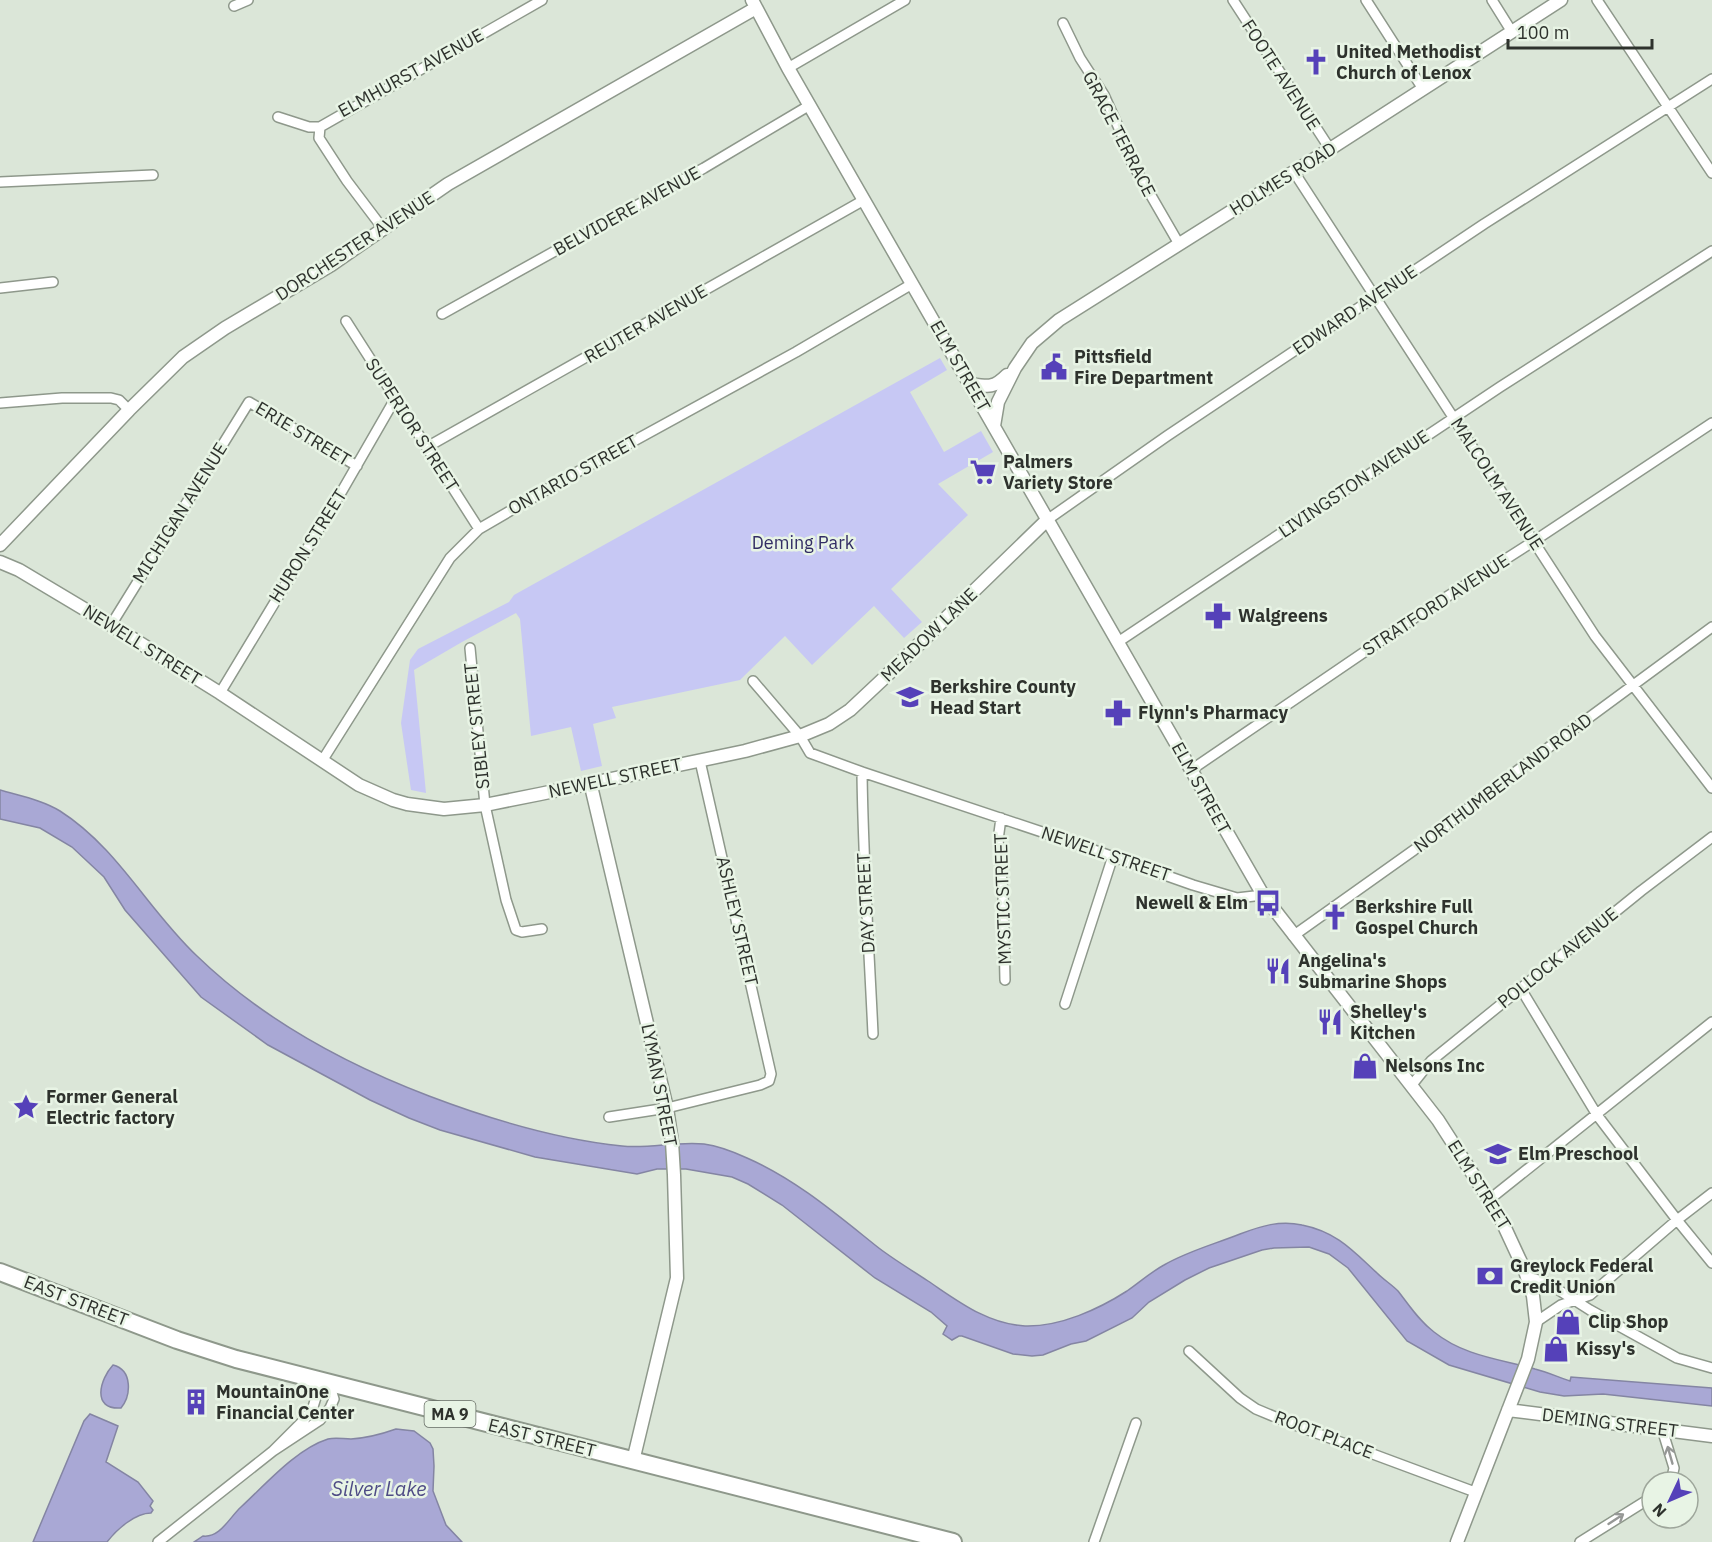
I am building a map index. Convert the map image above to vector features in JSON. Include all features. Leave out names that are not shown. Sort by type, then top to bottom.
[{"type":"highway","name":"EAST STREET","points":[[0,1272],[204,1350],[633,1461],[909,1537],[953,1542]]},
{"type":"street","points":[[234,6],[248,0]]},
{"type":"street","name":"ELMHURST AVENUE","points":[[278,117],[309,127],[320,127],[542,0]]},
{"type":"street","points":[[788,68],[905,0]]},
{"type":"street","name":"FOOTE AVENUE","points":[[1233,0],[1330,149]]},
{"type":"street","points":[[1366,0],[1423,90]]},
{"type":"street","points":[[1492,0],[1512,32]]},
{"type":"street","name":"HOLMES ROAD","points":[[994,426],[999,402],[1015,368],[1032,343],[1059,320],[1561,0]]},
{"type":"street","points":[[1597,0],[1712,173]]},
{"type":"street","name":"ELM STREET","points":[[754,4],[788,68],[1263,895],[1438,1120],[1490,1199],[1514,1245],[1528,1277],[1535,1306],[1536,1322],[1528,1359],[1457,1542]]},
{"type":"street","name":"DORCHESTER AVENUE","points":[[0,545],[183,357],[225,328],[331,265],[467,173],[754,4]]},
{"type":"street","name":"GRACE TERRACE","points":[[1063,23],[1080,58],[1104,95],[1131,161],[1179,244]]},
{"type":"street","name":"EDWARD AVENUE","points":[[1047,520],[1167,436],[1484,224],[1712,79]]},
{"type":"street","name":"BELVIDERE AVENUE","points":[[442,314],[704,168],[810,105]]},
{"type":"street","points":[[320,127],[319,138],[347,181],[384,230]]},
{"type":"street","name":"MALCOLM AVENUE","points":[[1294,172],[1595,636],[1712,788]]},
{"type":"street","points":[[0,182],[153,175]]},
{"type":"street","name":"REUTER AVENUE","points":[[427,447],[864,200]]},
{"type":"street","name":"LIVINGSTON AVENUE","points":[[1118,642],[1454,418],[1712,251]]},
{"type":"street","points":[[0,288],[53,282]]},
{"type":"street","name":"ONTARIO STREET","points":[[322,761],[450,558],[479,529],[570,476],[796,352],[912,284]]},
{"type":"street","name":"SUPERIOR STREET","points":[[346,321],[479,529]]},
{"type":"street","name":"HOLMES ROAD","points":[[971,384],[988,387],[997,385],[1015,368]]},
{"type":"street","points":[[0,403],[62,398],[111,398],[118,400],[129,410]]},
{"type":"street","name":"HURON STREET","points":[[220,693],[395,399]]},
{"type":"street","name":"ERIE STREET","points":[[249,402],[357,466]]},
{"type":"street","name":"MICHIGAN AVENUE","points":[[111,625],[249,402]]},
{"type":"street","name":"STRATFORD AVENUE","points":[[1191,770],[1414,618],[1712,423]]},
{"type":"street","name":"MEADOW LANE","points":[[800,736],[829,724],[850,710],[1047,520]]},
{"type":"street","name":"NEWELL STREET","points":[[0,562],[20,570],[111,625],[375,793],[407,804],[444,809],[485,805],[745,751],[800,736],[810,753],[862,772],[1193,885],[1237,898],[1263,895]]},
{"type":"street","name":"NORTHUMBERLAND ROAD","points":[[1293,936],[1414,850],[1712,627]]},
{"type":"street","name":"SIBLEY STREET","points":[[470,648],[485,805],[500,878],[516,930],[522,932],[542,929]]},
{"type":"street","points":[[753,681],[800,736]]},
{"type":"street","name":"ASHLEY STREET","points":[[667,1108],[768,1082],[771,1074],[700,760]]},
{"type":"street","name":"DAY STREET","points":[[862,772],[862,844],[868,916],[873,1034]]},
{"type":"street","name":"LYMAN STREET","points":[[590,782],[667,1108],[672,1142],[677,1278],[633,1461]]},
{"type":"street","name":"MYSTIC STREET","points":[[1001,818],[998,840],[1003,893],[1005,980]]},
{"type":"street","name":"POLLOCK AVENUE","points":[[1411,1086],[1431,1061],[1641,891],[1712,837]]},
{"type":"street","points":[[1065,1004],[1113,856]]},
{"type":"street","points":[[1521,989],[1598,1115],[1712,1263]]},
{"type":"street","points":[[1490,1199],[1712,1022]]},
{"type":"street","points":[[609,1117],[667,1108]]},
{"type":"street","points":[[1536,1322],[1561,1305],[1590,1295],[1712,1193]]},
{"type":"street","points":[[1528,1277],[1546,1282],[1574,1301],[1677,1358],[1712,1368]]},
{"type":"street","name":"ROOT PLACE","points":[[1189,1352],[1240,1398],[1256,1409],[1475,1492]]},
{"type":"street","points":[[158,1542],[273,1451],[313,1426],[325,1415],[334,1399],[329,1383],[317,1394],[313,1407],[305,1419],[273,1451]]},
{"type":"street","name":"DEMING STREET","points":[[1508,1410],[1712,1436]]},
{"type":"street","points":[[1094,1542],[1136,1423]]},
{"type":"street","points":[[1662,1429],[1674,1470]]},
{"type":"street","points":[[1580,1542],[1640,1504]]},
{"type":"green space","name":"Deming Park","points":[[940,358],[947,370],[910,392],[944,452],[981,431],[993,452],[938,484],[968,515],[891,589],[922,622],[904,638],[874,606],[812,665],[785,636],[740,680],[612,707],[616,718],[593,724],[602,766],[581,771],[571,727],[531,736],[520,619],[516,613],[414,670],[426,793],[411,790],[401,723],[410,660],[418,649],[509,602],[514,595]]},
{"type":"water","points":[[0,790],[46,804],[81,826],[116,861],[179,938],[222,979],[277,1020],[336,1054],[398,1083],[476,1113],[572,1139],[642,1147],[684,1143],[704,1144],[737,1154],[765,1166],[798,1186],[894,1259],[962,1304],[998,1321],[1038,1326],[1079,1316],[1116,1298],[1159,1268],[1182,1256],[1263,1226],[1294,1224],[1325,1232],[1344,1243],[1398,1291],[1414,1313],[1429,1328],[1445,1340],[1470,1352],[1539,1370],[1570,1381],[1571,1377],[1712,1388],[1712,1406],[1603,1394],[1564,1396],[1540,1392],[1449,1365],[1407,1341],[1348,1268],[1329,1254],[1309,1247],[1262,1250],[1209,1268],[1149,1302],[1132,1318],[1086,1341],[1043,1355],[1013,1354],[962,1336],[952,1340],[943,1334],[947,1326],[931,1312],[875,1278],[782,1205],[732,1177],[686,1169],[657,1169],[637,1174],[535,1157],[440,1130],[370,1100],[268,1045],[201,997],[125,910],[104,877],[72,847],[40,828],[0,819]]},
{"type":"water","points":[[113,1365],[124,1372],[127,1378],[127,1397],[121,1408],[105,1404],[102,1399],[102,1385]]},
{"type":"water","points":[[90,1414],[118,1426],[106,1462],[138,1482],[153,1501],[150,1506],[153,1510],[151,1513],[126,1523],[107,1542],[33,1542],[84,1421]]},
{"type":"water","name":"Silver Lake","points":[[396,1429],[414,1431],[430,1443],[433,1449],[433,1491],[446,1525],[462,1542],[194,1542],[203,1536],[219,1531],[282,1468],[316,1444],[331,1438],[362,1438]]},
{"type":"place","name":"United Methodist Church of Lenox","points":[[1316,62]]},
{"type":"place","name":"Pittsfield Fire Department","points":[[1054,367]]},
{"type":"place","name":"Palmers Variety Store","points":[[983,472]]},
{"type":"place","name":"Walgreens","points":[[1218,616]]},
{"type":"place","name":"Berkshire County Head Start","points":[[910,697]]},
{"type":"place","name":"Flynn's Pharmacy","points":[[1118,713]]},
{"type":"place","name":"Newell & Elm","points":[[1268,903]]},
{"type":"place","name":"Berkshire Full Gospel Church","points":[[1335,917]]},
{"type":"place","name":"Angelina's Submarine Shops","points":[[1278,971]]},
{"type":"place","name":"Shelley's Kitchen","points":[[1330,1022]]},
{"type":"place","name":"Nelsons Inc","points":[[1365,1066]]},
{"type":"place","name":"Former General Electric factory","points":[[26,1107]]},
{"type":"place","name":"Elm Preschool","points":[[1498,1154]]},
{"type":"place","name":"Greylock Federal Credit Union","points":[[1490,1276]]},
{"type":"place","name":"Clip Shop","points":[[1568,1322]]},
{"type":"place","name":"Kissy's","points":[[1556,1349]]},
{"type":"place","name":"MountainOne Financial Center","points":[[196,1402]]}]
